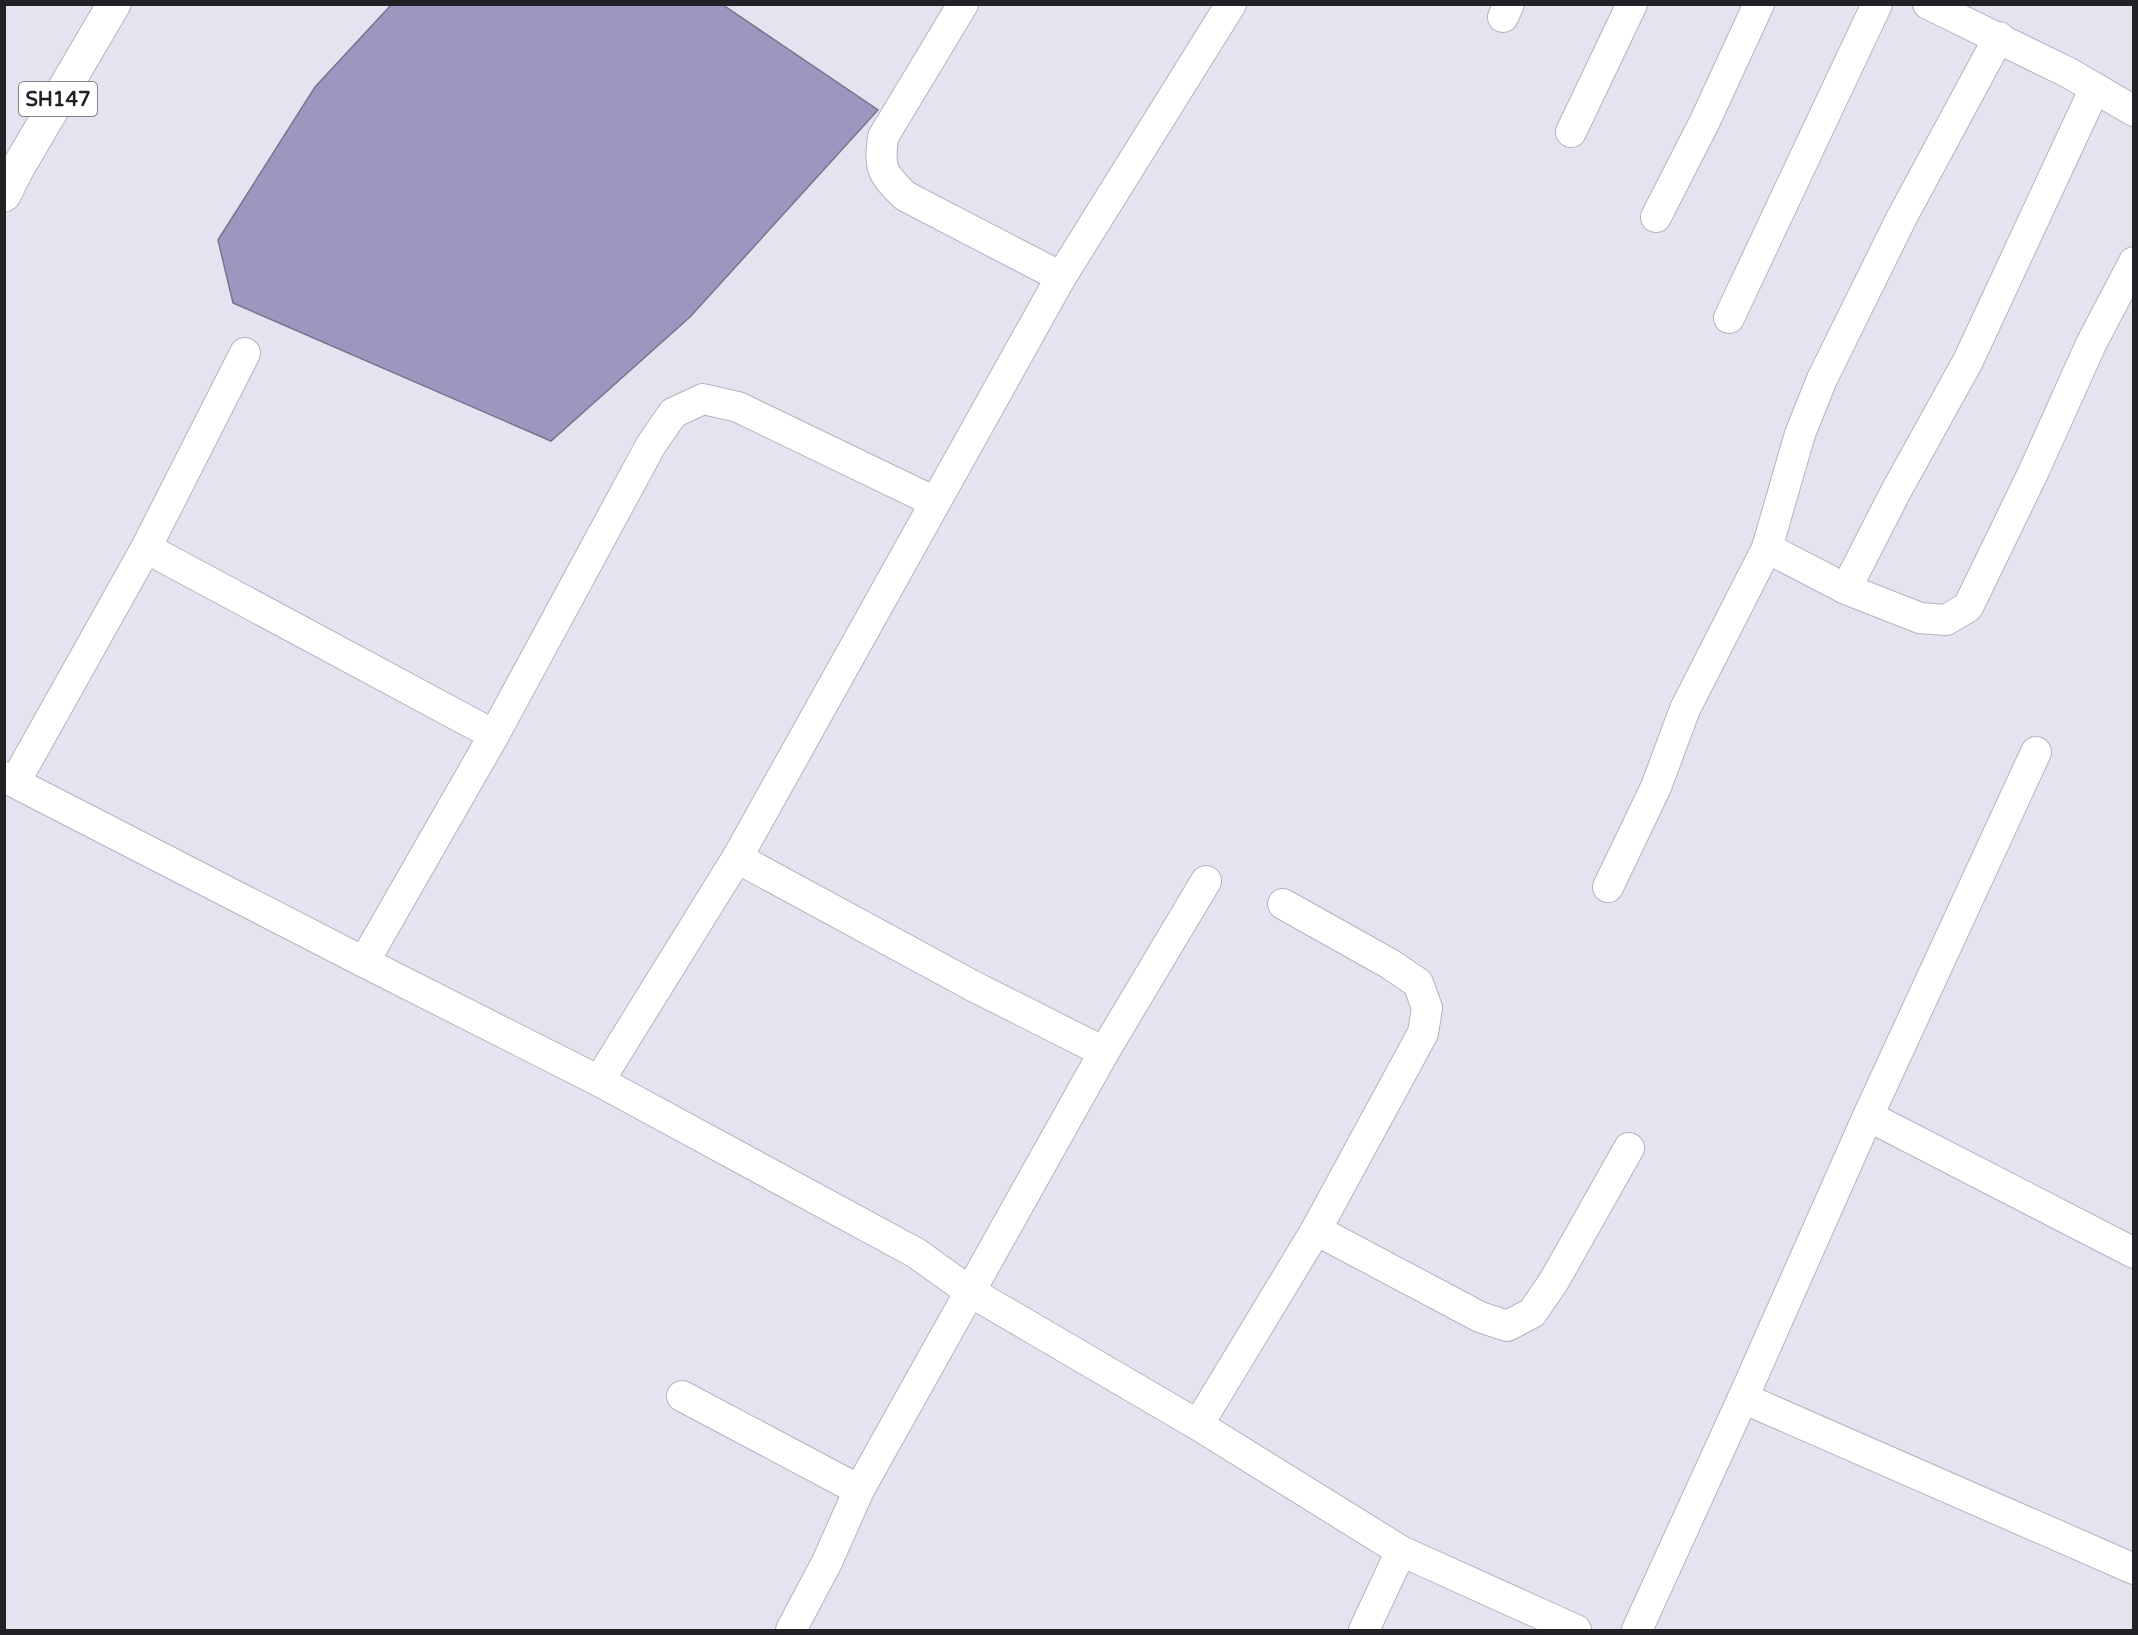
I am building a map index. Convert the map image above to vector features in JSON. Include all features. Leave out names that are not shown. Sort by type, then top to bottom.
[{"type":"main road","name":"SH147","points":[[8,176],[114,4]]},
{"type":"street","points":[[963,4],[883,137],[880,160],[886,176],[905,196],[1061,277]]},
{"type":"street","points":[[598,1081],[737,858],[1061,277],[1231,4]]},
{"type":"street","points":[[1571,132],[1632,4]]},
{"type":"street","points":[[1656,217],[1705,121],[1759,4]]},
{"type":"street","points":[[1729,318],[1877,4]]},
{"type":"street","points":[[1928,4],[1999,37],[2133,111]]},
{"type":"street","points":[[1608,887],[1656,788],[1685,709],[1767,548],[1800,434],[1822,379],[1902,218],[1999,37]]},
{"type":"street","points":[[1846,589],[1895,493],[1968,361],[2095,88]]},
{"type":"street","points":[[1767,548],[1846,589],[1920,618],[1946,620],[1968,607],[2033,473],[2091,344],[2133,261]]},
{"type":"street","points":[[245,353],[146,548],[10,779],[364,963],[598,1081],[916,1252],[969,1291],[1198,1425],[1401,1551],[1576,1630]]},
{"type":"street","points":[[364,963],[494,735],[651,445],[673,413],[703,399],[738,407],[935,502]]},
{"type":"street","points":[[146,548],[494,735]]},
{"type":"street","points":[[1637,1630],[1868,1116],[2036,752]]},
{"type":"street","points":[[737,858],[973,986],[1104,1052]]},
{"type":"street","points":[[791,1630],[827,1562],[859,1490],[969,1291],[1104,1052],[1206,881]]},
{"type":"street","points":[[1198,1425],[1316,1230],[1423,1033],[1427,1008],[1418,983],[1390,964],[1283,904]]},
{"type":"street","points":[[1868,1116],[2133,1253]]},
{"type":"street","points":[[1316,1230],[1480,1317],[1507,1326],[1532,1313],[1554,1281],[1629,1148]]},
{"type":"street","points":[[682,1396],[859,1490]]},
{"type":"street","points":[[1743,1398],[2133,1569]]},
{"type":"street","points":[[1364,1630],[1401,1551]]},
{"type":"shaded area","points":[[391,5],[723,5],[878,110],[690,317],[551,441],[233,303],[218,240],[315,87]]}]
